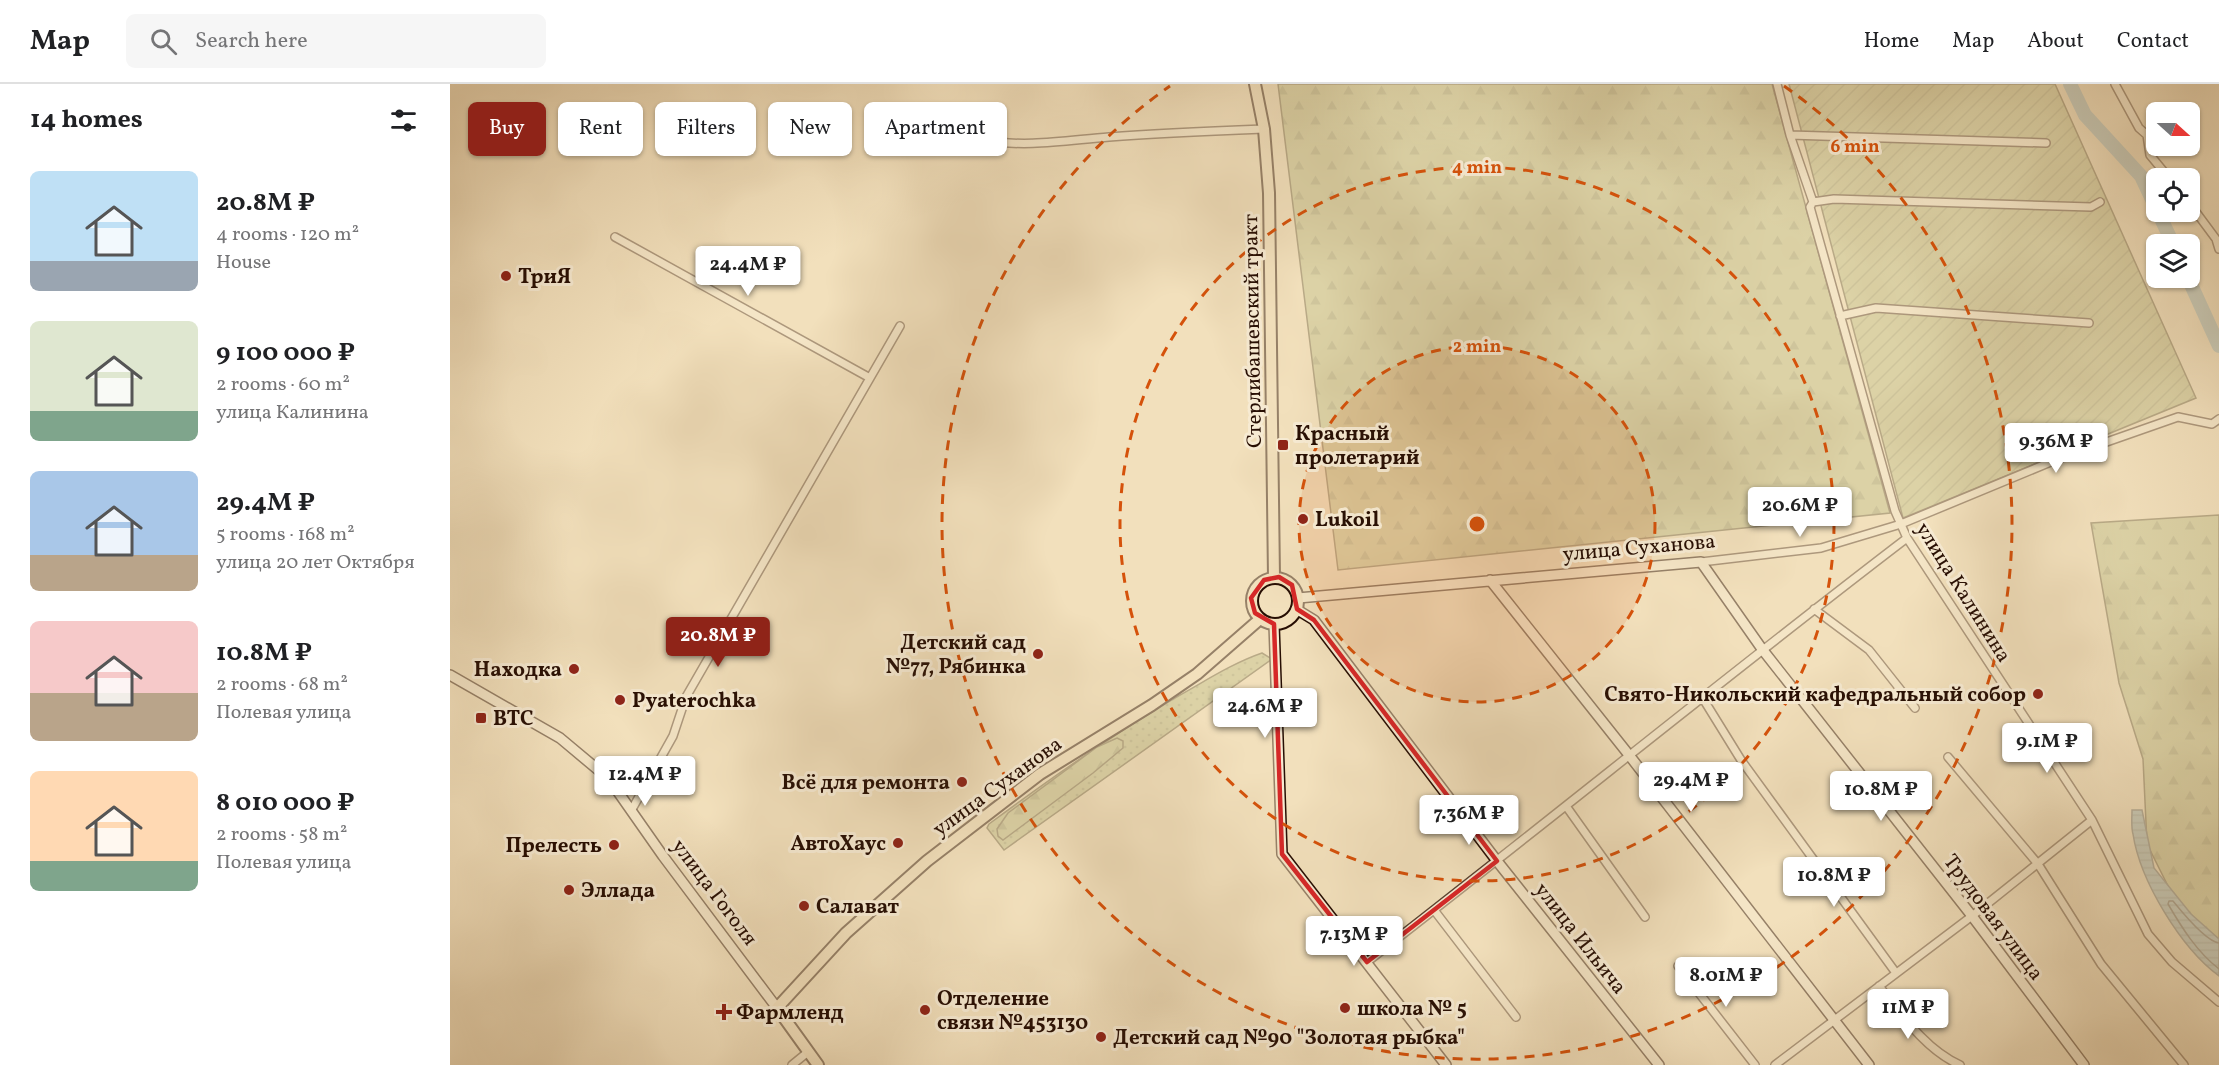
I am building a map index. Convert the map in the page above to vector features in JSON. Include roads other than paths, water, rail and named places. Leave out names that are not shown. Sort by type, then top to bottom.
[{"type":"main road","name":"Стерлибашевский тракт","points":[[1255,84],[1264,129],[1269,204],[1274,577]]},
{"type":"main road","name":"улица Суханова","points":[[1297,603],[1490,580],[1701,562]]},
{"type":"main road","name":"Трудовая улица","points":[[1701,562],[1762,649],[1972,916],[2084,1065]]},
{"type":"main road","points":[[1274,577],[1286,580],[1292,585],[1297,603],[1289,619],[1274,624],[1260,619],[1252,606],[1254,591],[1264,580],[1274,577]]},
{"type":"main road","points":[[1490,580],[1869,1065]]},
{"type":"main road","name":"улица Ильича","points":[[1297,603],[1314,620],[1497,861],[1659,1065]]},
{"type":"main road","name":"улица Суханова","points":[[777,1008],[846,933],[927,861],[1040,774],[1197,674],[1260,619]]},
{"type":"main road","points":[[1274,624],[1282,854],[1446,1065]]},
{"type":"main road","name":"улица Гоголя","points":[[450,675],[560,738],[609,779],[818,1065]]},
{"type":"street","name":"улица Калинина","points":[[1778,84],[1790,135],[1813,202],[1810,207],[1895,511],[1907,538],[2092,820],[2148,934],[2172,962],[2219,1002]]},
{"type":"street","points":[[2115,84],[2139,128],[2147,135],[2150,155],[2161,168]]},
{"type":"street","points":[[1007,143],[1264,129]]},
{"type":"street","points":[[1790,135],[2046,143]]},
{"type":"street","points":[[1813,202],[1834,199],[2091,207],[2100,202]]},
{"type":"street","points":[[2200,217],[2216,239],[2219,249]]},
{"type":"street","points":[[615,237],[870,378]]},
{"type":"street","points":[[1840,316],[1876,308],[2089,323]]},
{"type":"street","points":[[631,811],[673,736],[686,697],[900,326]]},
{"type":"street","name":"улица Суханова","points":[[1701,562],[1821,548],[1901,524],[2058,459],[2178,417],[2212,424],[2219,419]]},
{"type":"street","points":[[1367,962],[1762,649],[1907,538]]},
{"type":"street","points":[[1815,609],[1869,650],[1915,708]]},
{"type":"street","points":[[1702,697],[1741,760],[1896,973]]},
{"type":"street","points":[[1948,757],[2038,864],[2101,964],[2184,1065]]},
{"type":"street","points":[[1566,806],[1646,917]]},
{"type":"street","points":[[1775,1065],[1972,916],[2092,820]]},
{"type":"street","points":[[1434,910],[1516,1017]]},
{"type":"street","points":[[1678,966],[1755,1065]]},
{"type":"street","points":[[1879,986],[1906,1021],[1944,1058],[1960,1065]]},
{"type":"street","points":[[792,1065],[808,1052]]},
{"type":"water","points":[[2132,810],[2142,810],[2154,868],[2191,914],[2219,939],[2219,976],[2191,949],[2164,912],[2153,892],[2137,852],[2132,828]]},
{"type":"waterway","points":[[2070,84],[2085,115],[2141,176],[2146,187]]},
{"type":"waterway","points":[[2163,222],[2168,234]]},
{"type":"waterway","points":[[2193,288],[2219,346]]},
{"type":"place","name":"ТриЯ","points":[[506,276]]},
{"type":"place","name":"Красный пролетарий","points":[[1283,445]]},
{"type":"place","name":"Lukoil","points":[[1303,519]]},
{"type":"place","name":"Детский сад №77, Рябинка","points":[[1038,654]]},
{"type":"place","name":"Находка","points":[[574,669]]},
{"type":"place","name":"Свято-Никольский кафедральный собор","points":[[2038,694]]},
{"type":"place","name":"Pyaterochka","points":[[620,700]]},
{"type":"place","name":"ВТС","points":[[481,718]]},
{"type":"place","name":"Всё для ремонта","points":[[962,782]]},
{"type":"place","name":"АвтоХаус","points":[[898,843]]},
{"type":"place","name":"Прелесть","points":[[614,845]]},
{"type":"place","name":"Эллада","points":[[569,890]]},
{"type":"place","name":"Салават","points":[[804,906]]},
{"type":"place","name":"школа № 5","points":[[1345,1008]]},
{"type":"place","name":"Отделение связи №453130","points":[[925,1010]]},
{"type":"place","name":"Фармленд","points":[[724,1012]]},
{"type":"place","name":"Детский сад №90 \"Золотая рыбка\"","points":[[1101,1037]]}]
